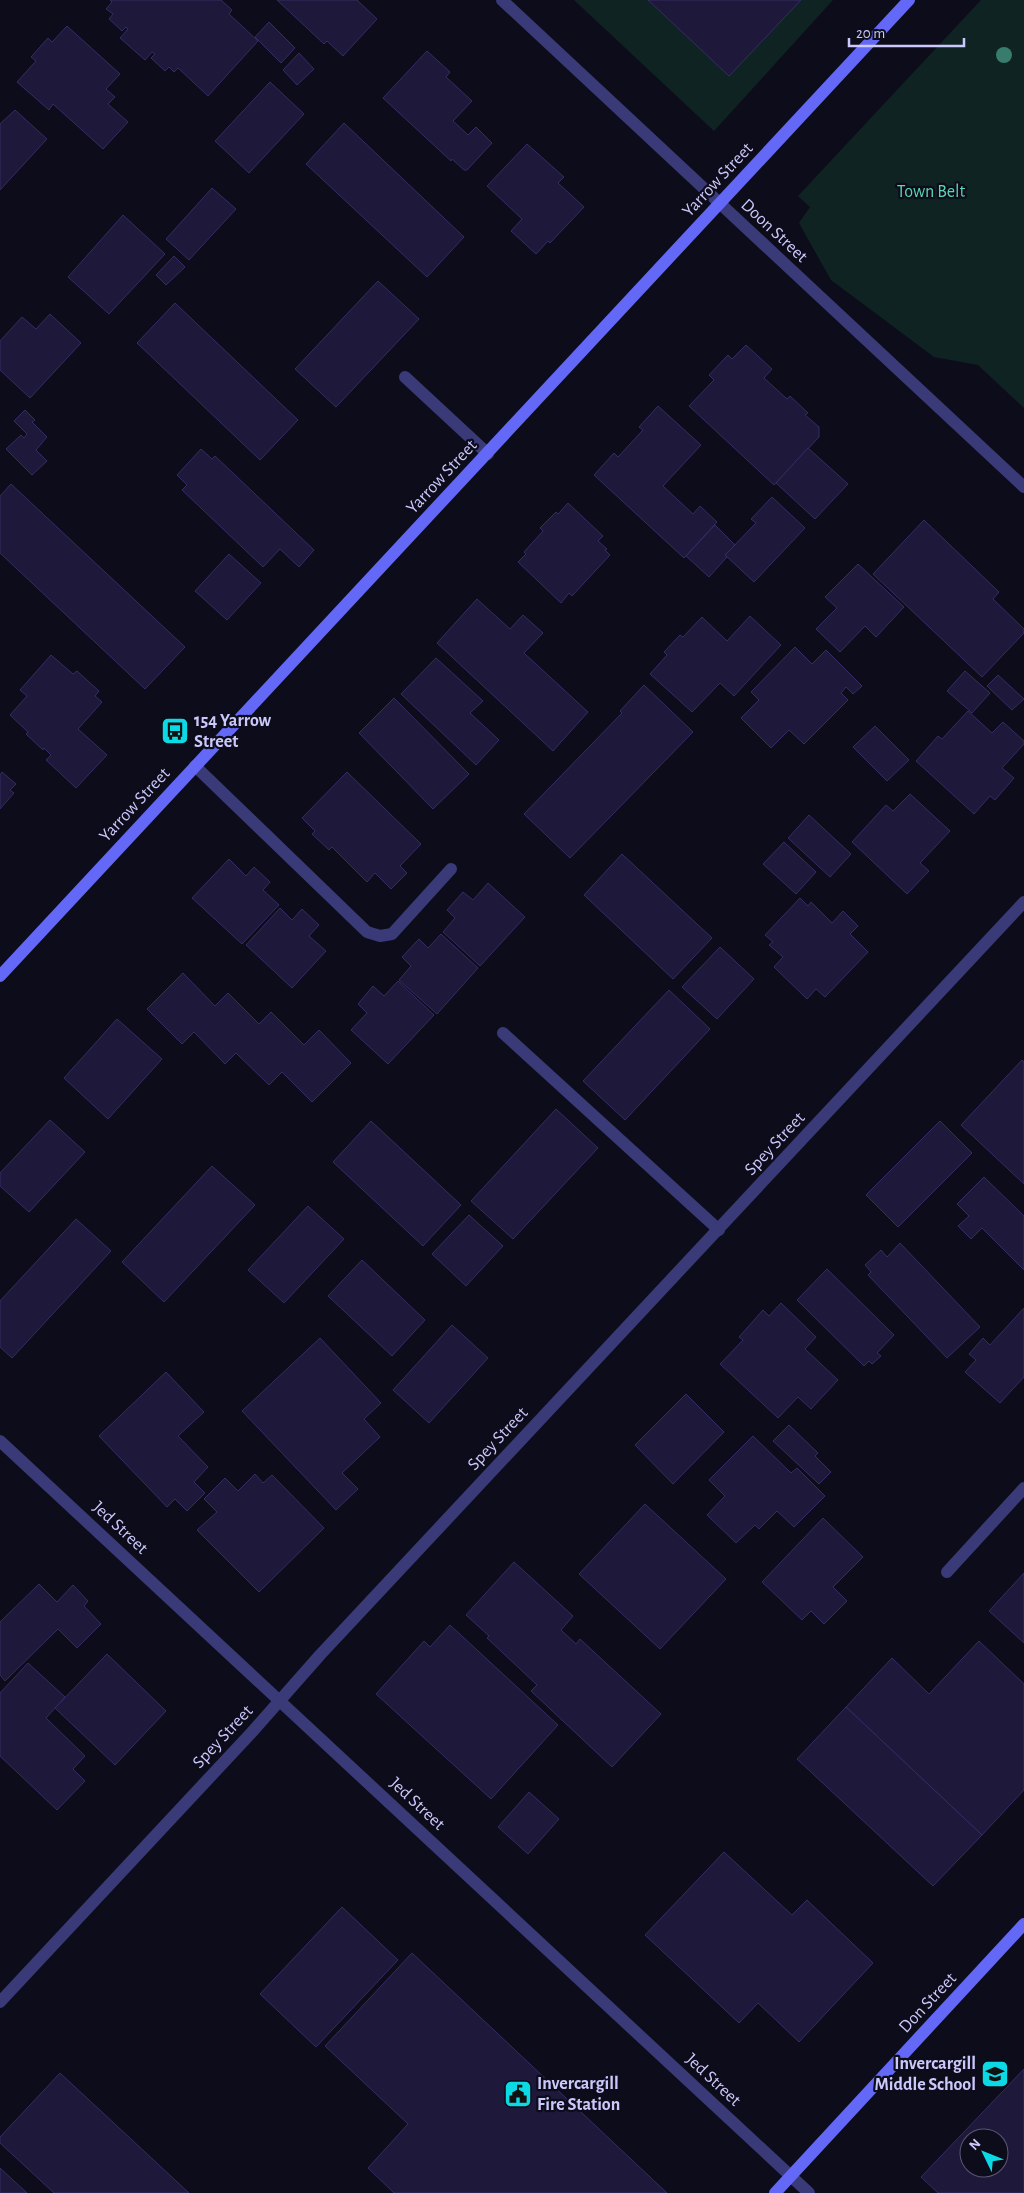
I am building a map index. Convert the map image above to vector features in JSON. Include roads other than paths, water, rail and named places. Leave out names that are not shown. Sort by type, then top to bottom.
[{"type":"main road","name":"Yarrow Street","points":[[0,976],[909,0]]},
{"type":"main road","name":"Don Street","points":[[775,2193],[1024,1924]]},
{"type":"street","name":"Doon Street","points":[[502,0],[1024,488]]},
{"type":"street","points":[[405,377],[488,454]]},
{"type":"street","points":[[195,766],[367,932],[380,936],[392,934],[451,869]]},
{"type":"street","name":"Spey Street","points":[[0,2002],[279,1700],[1024,902]]},
{"type":"street","points":[[503,1033],[719,1230]]},
{"type":"street","name":"Jed Street","points":[[0,1440],[809,2193]]},
{"type":"street","points":[[947,1572],[1024,1488]]},
{"type":"place","name":"154 Yarrow Street","points":[[175,731]]},
{"type":"place","name":"Invercargill Middle School","points":[[995,2074]]},
{"type":"place","name":"Invercargill Fire Station","points":[[518,2094]]},
{"type":"park label","name":"Town Belt","points":[[931,192]]}]
